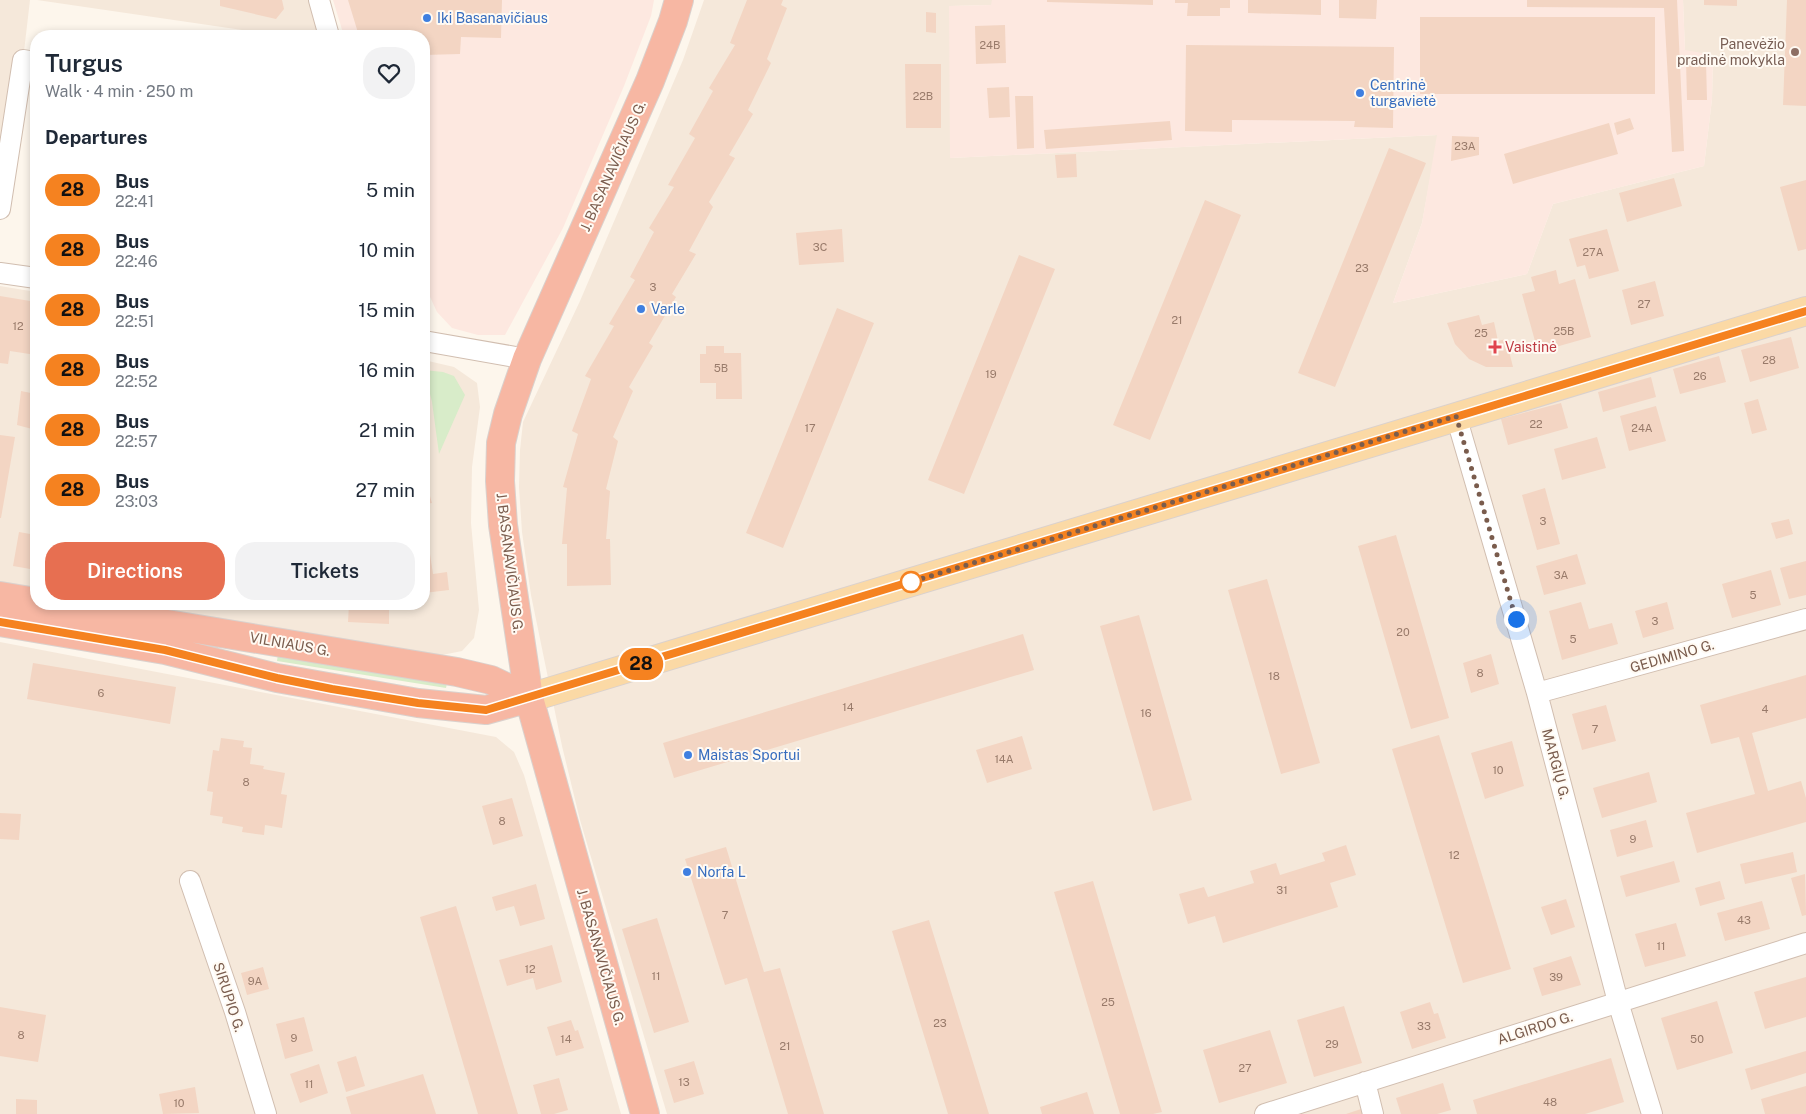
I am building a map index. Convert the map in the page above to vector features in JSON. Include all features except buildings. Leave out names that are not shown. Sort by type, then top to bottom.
[{"type":"highway","name":"J. BASANAVIČIAUS G.","points":[[645,1114],[529,698],[503,525],[500,481],[501,443],[508,414],[527,359],[650,81],[679,0]]},
{"type":"highway","points":[[0,596],[30,601]]},
{"type":"highway","name":"VILNIAUS G.","points":[[82,610],[457,672],[491,680],[529,698]]},
{"type":"highway","points":[[0,622],[165,650],[277,678],[418,703],[486,710],[529,698]]},
{"type":"main road","points":[[529,698],[1806,311]]},
{"type":"street","points":[[318,0],[327,30]]},
{"type":"street","points":[[0,209],[23,60],[30,61]]},
{"type":"street","points":[[0,273],[30,277]]},
{"type":"street","points":[[430,341],[527,359]]},
{"type":"street","name":"MARGIŲ G.","points":[[1456,416],[1537,693],[1618,1002],[1652,1114]]},
{"type":"street","name":"GEDIMINO G.","points":[[1537,693],[1806,618]]},
{"type":"street","name":"SIRUPIO G.","points":[[190,881],[235,1012],[266,1114]]},
{"type":"street","name":"ALGIRDO G.","points":[[1265,1114],[1806,943]]},
{"type":"street","points":[[1365,1082],[1373,1114]]},
{"type":"shaded area","points":[[0,0],[30,0],[23,60],[0,201]]},
{"type":"shaded area","points":[[37,0],[319,0],[327,30],[243,30]]},
{"type":"shaded area","points":[[333,0],[654,0],[651,16],[624,86],[563,228],[505,335],[478,335],[452,328],[437,312],[430,297],[430,30],[342,30]]},
{"type":"shaded area","points":[[704,0],[992,0],[992,5],[950,6],[950,158],[1438,135],[1422,223],[1393,303],[1527,274],[1553,204],[1704,166],[1712,99],[1713,55],[1685,51],[1683,0],[1806,0],[1806,1114],[667,1114],[580,820],[562,746],[531,595],[522,532],[519,487],[520,450],[523,422],[580,301],[683,60]]},
{"type":"shaded area","name":"Centrinė turgavietė","points":[[992,0],[1683,0],[1685,50],[1713,55],[1712,99],[1704,166],[1553,204],[1527,274],[1393,303],[1422,223],[1437,135],[950,158],[949,6],[991,5]]},
{"type":"shaded area","points":[[0,286],[30,291],[30,590],[0,585]]},
{"type":"shaded area","points":[[430,361],[454,367],[477,383],[480,407],[472,467],[471,523],[479,610],[474,638],[462,651],[442,655],[157,610],[430,610]]},
{"type":"shaded area","points":[[0,642],[496,737],[514,752],[524,775],[621,1114],[0,1114]]},
{"type":"green space","points":[[430,371],[443,372],[454,376],[465,395],[439,454]]},
{"type":"green space","points":[[278,654],[447,683],[446,688],[277,661]]},
{"type":"bus line","name":"28","points":[[0,622],[165,650],[277,678],[332,689],[418,703],[486,710],[1806,311]]},
{"type":"place","name":"Iki Basanavičiaus","points":[[427,18]]},
{"type":"place","name":"Panevėžio pradinė mokykla","points":[[1795,52]]},
{"type":"place","name":"Centrinė turgavietė","points":[[1360,93]]},
{"type":"place","name":"Varle","points":[[641,309]]},
{"type":"place","name":"Vaistinė","points":[[1495,347]]},
{"type":"place","name":"Maistas Sportui","points":[[688,755]]},
{"type":"place","name":"Norfa L","points":[[687,872]]},
{"type":"route","points":[[911,582],[904,584],[1456,416],[1516,619]]}]
